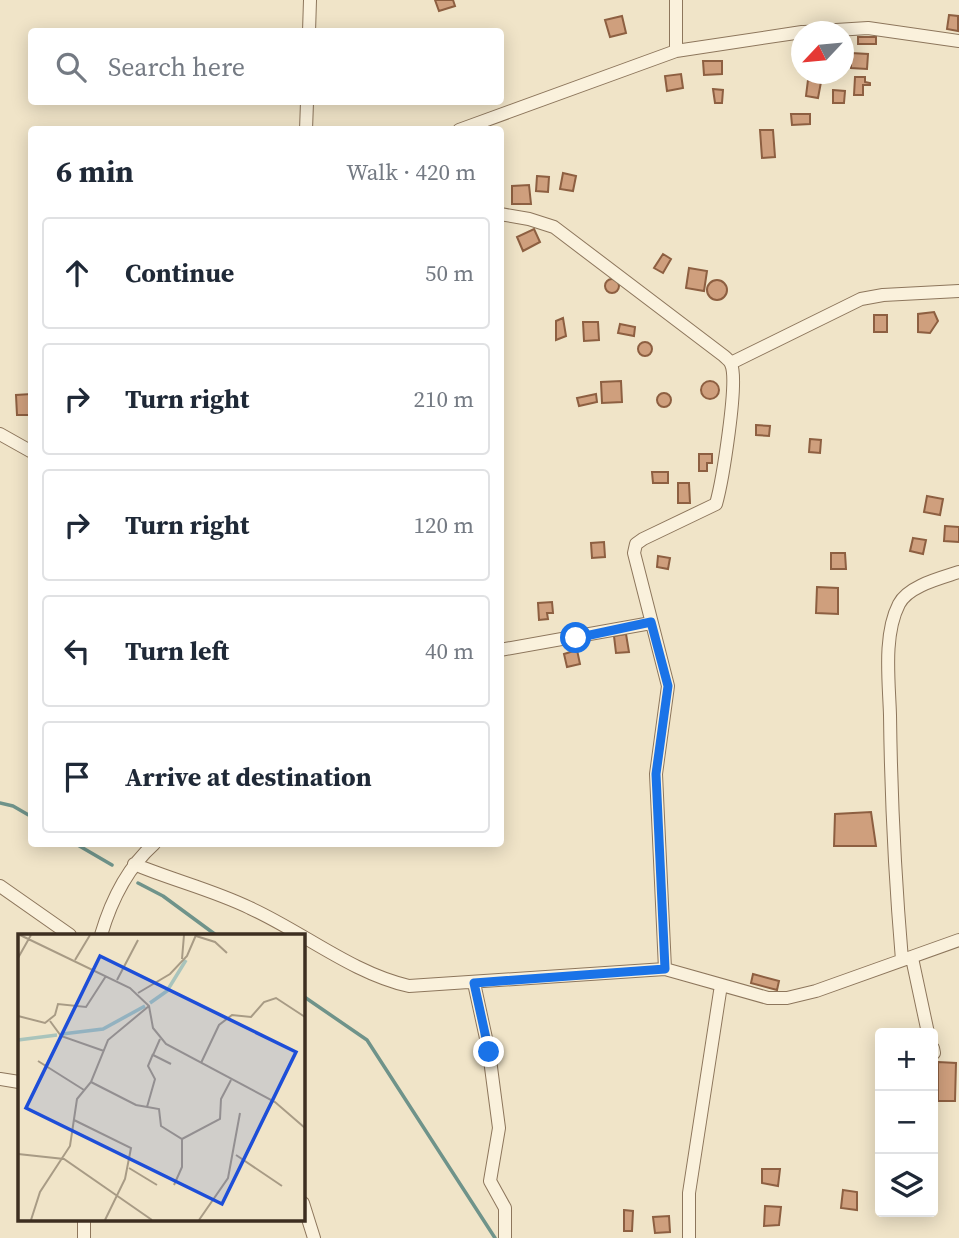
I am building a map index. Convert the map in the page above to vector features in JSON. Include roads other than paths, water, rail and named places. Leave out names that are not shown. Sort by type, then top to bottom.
[{"type":"street","points":[[309,28],[310,0]]},
{"type":"street","points":[[676,0],[677,51]]},
{"type":"street","points":[[854,29],[868,28],[959,41]]},
{"type":"street","points":[[470,126],[677,51],[791,34]]},
{"type":"street","points":[[306,126],[307,105]]},
{"type":"street","points":[[504,215],[554,227],[731,363],[733,384],[729,425],[716,504],[636,544],[635,563],[668,686],[656,774],[665,969]]},
{"type":"street","points":[[731,363],[861,299],[883,295],[959,291]]},
{"type":"street","points":[[0,434],[28,450]]},
{"type":"street","points":[[927,1028],[907,959],[891,794],[889,666],[893,618],[900,601],[912,592],[959,572]]},
{"type":"street","points":[[504,649],[651,622]]},
{"type":"street","points":[[101,934],[134,864],[152,847]]},
{"type":"street","points":[[134,864],[250,908],[299,934]]},
{"type":"street","points":[[0,886],[70,934]]},
{"type":"street","points":[[304,937],[390,982],[409,986],[665,969],[768,998],[787,998],[816,991],[959,940]]},
{"type":"street","points":[[474,983],[489,1052],[499,1128],[490,1181],[505,1208],[505,1238]]},
{"type":"street","points":[[689,1238],[689,1193],[721,985]]},
{"type":"street","points":[[0,1079],[18,1082]]},
{"type":"street","points":[[304,1206],[314,1238]]},
{"type":"street","points":[[84,1220],[84,1238]]},
{"type":"waterway","points":[[0,803],[13,806],[28,815]]},
{"type":"waterway","points":[[81,847],[112,865]]},
{"type":"waterway","points":[[138,883],[163,896],[215,934]]},
{"type":"waterway","points":[[304,997],[367,1040],[495,1238]]}]
